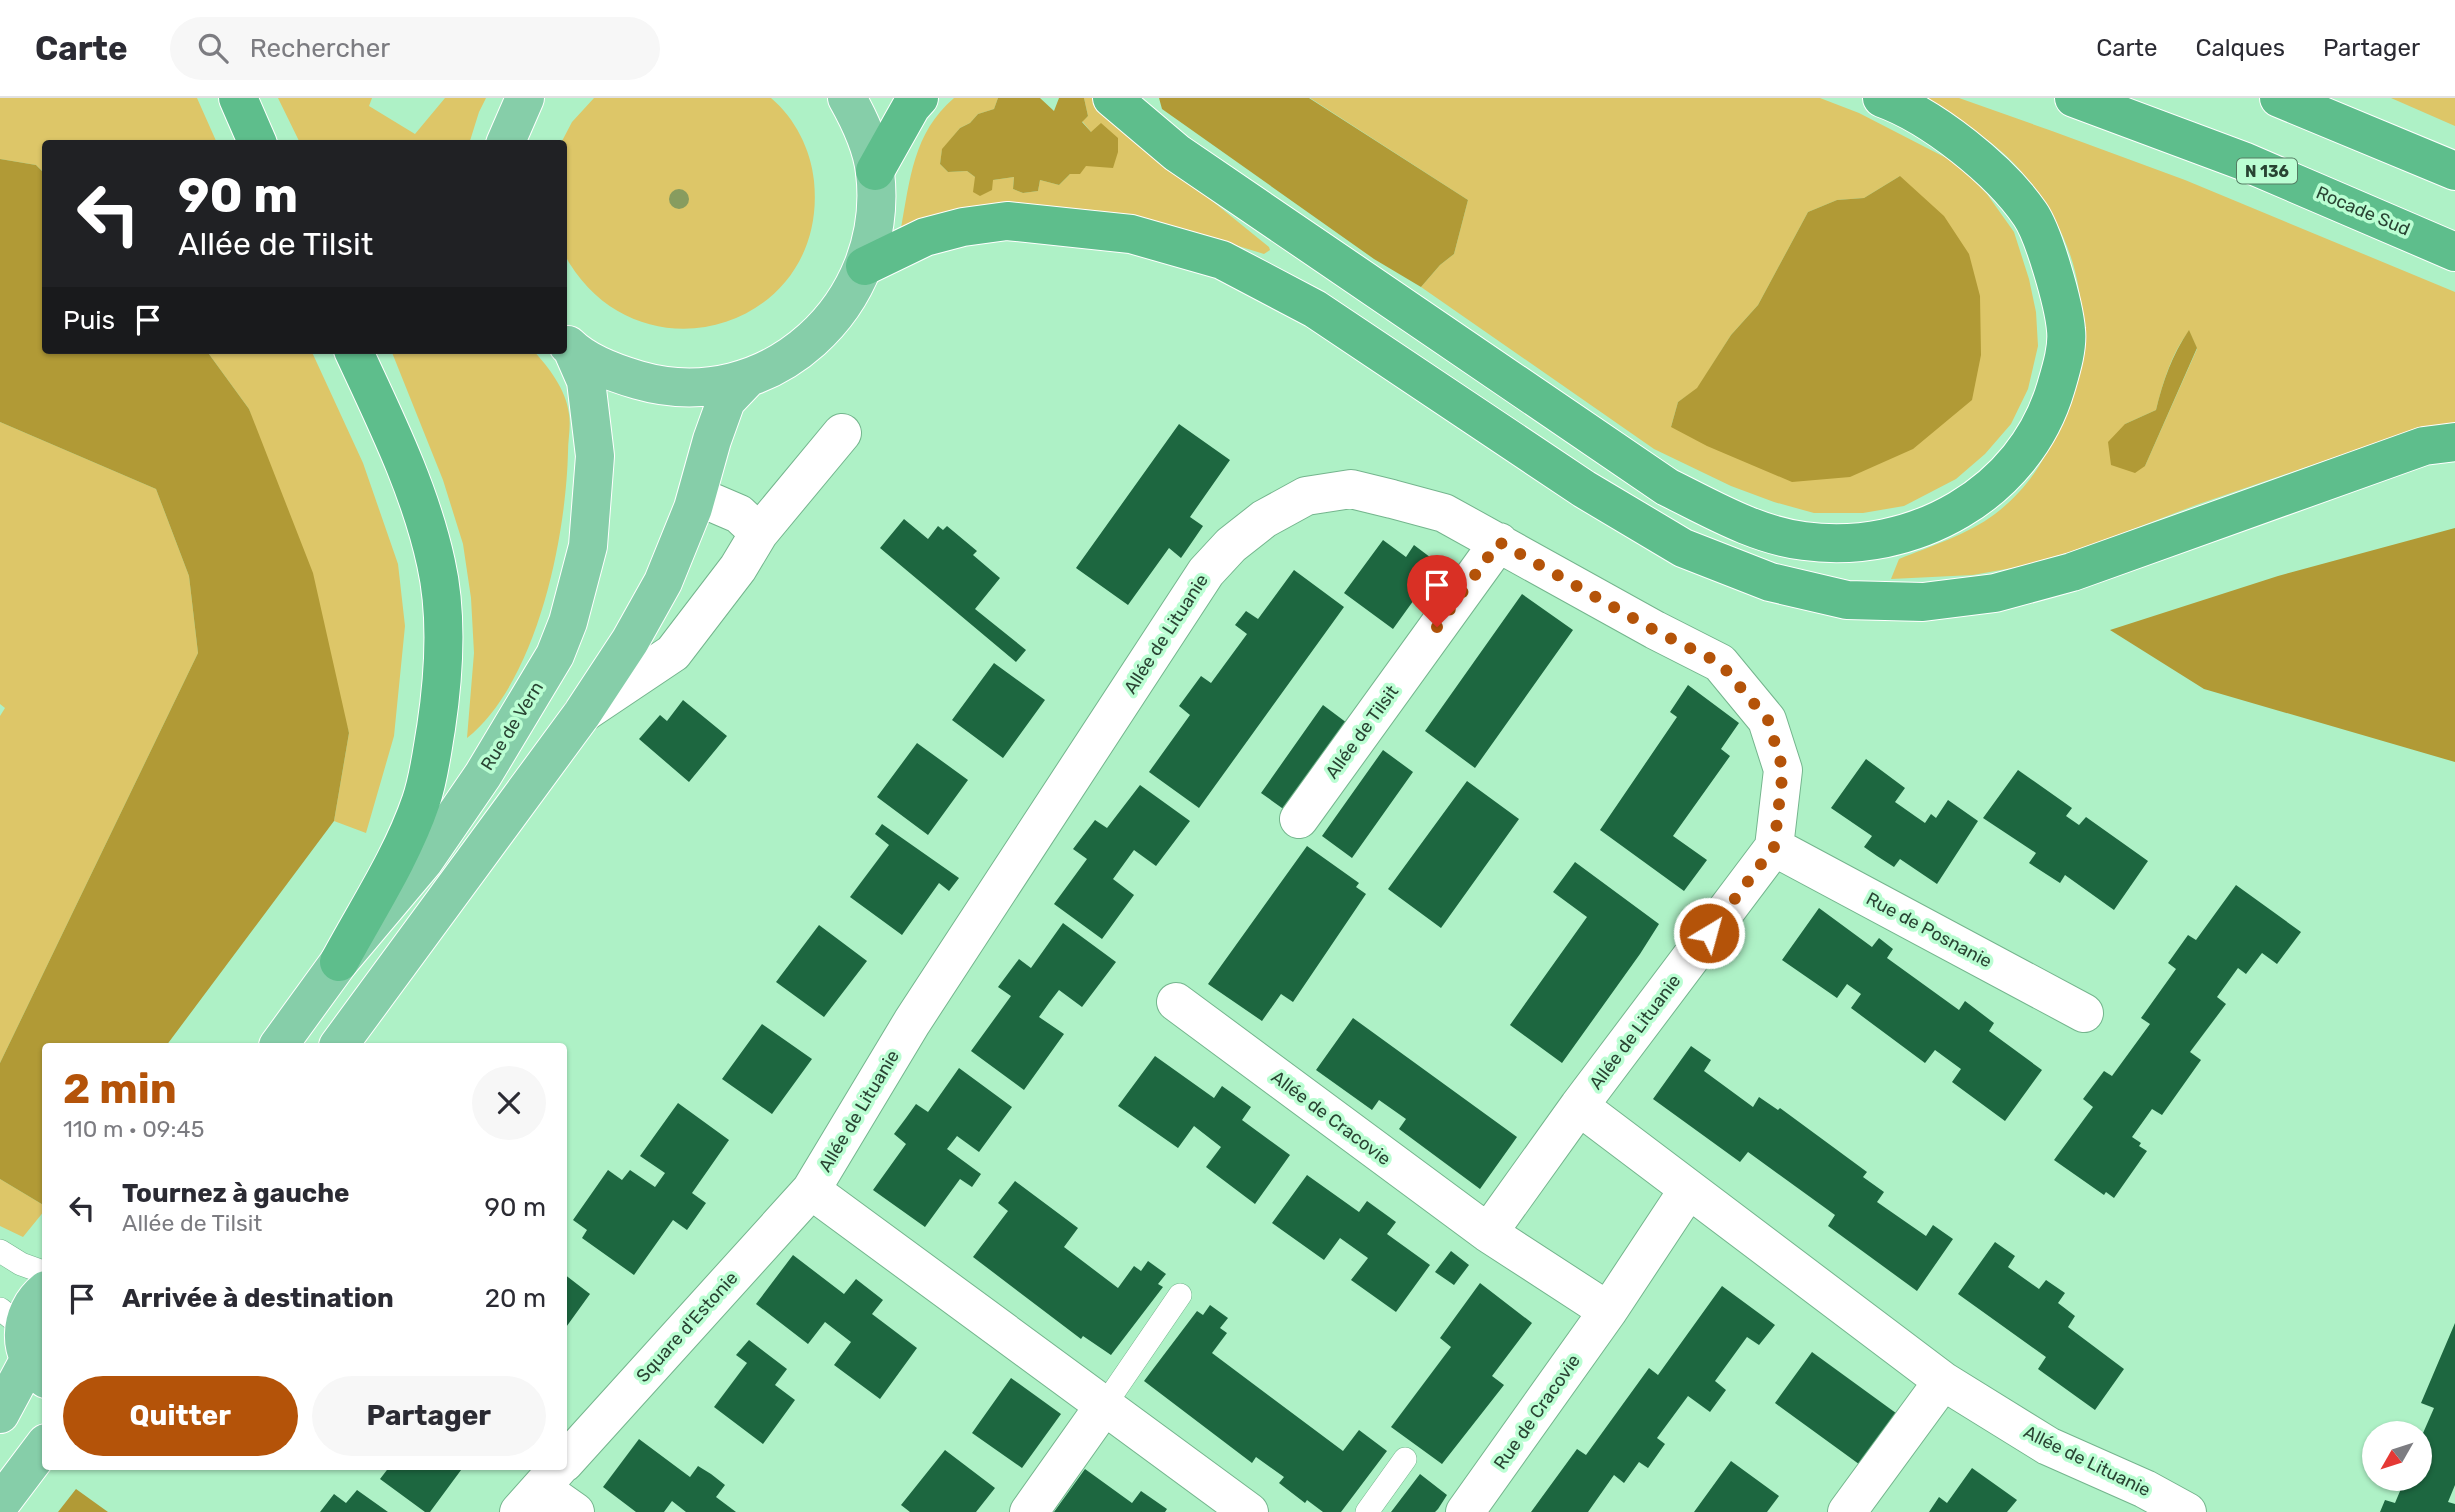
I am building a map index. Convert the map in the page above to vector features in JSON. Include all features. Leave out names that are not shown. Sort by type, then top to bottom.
[{"type":"highway","points":[[238,98],[256,140]]},
{"type":"highway","points":[[875,171],[900,125],[919,98]]},
{"type":"highway","points":[[1112,98],[1177,153],[1667,487],[1764,532],[1803,541],[1856,544],[1905,534],[1958,512],[1983,495],[2004,475],[2040,426],[2052,400],[2061,370],[2066,331],[2053,270],[2031,215],[1988,166],[1940,129],[1882,98]]},
{"type":"highway","name":"Rocade Sud","points":[[2074,98],[2244,161],[2455,251]]},
{"type":"highway","points":[[2279,98],[2455,171]]},
{"type":"highway","points":[[865,265],[925,237],[963,226],[1007,221],[1131,234],[1222,260],[1315,309],[1584,489],[1683,548],[1770,582],[1847,600],[1923,602],[1995,593],[2072,572],[2445,445]]},
{"type":"highway","points":[[339,962],[403,845],[422,800],[440,703],[443,657],[437,565],[426,527],[414,487],[355,354]]},
{"type":"main road","points":[[507,140],[526,98]]},
{"type":"main road","points":[[568,345],[612,372],[656,385],[702,387],[747,379],[785,361],[819,335],[846,303],[865,265],[876,219],[875,171],[862,125],[847,98]]},
{"type":"main road","name":"Rue de Vern","points":[[280,1043],[339,962],[424,860],[483,775],[555,655],[568,622],[588,546],[595,456],[586,382],[568,345]]},
{"type":"main road","points":[[340,1043],[582,714],[630,641],[663,582],[697,496],[726,401],[747,379]]},
{"type":"main road","points":[[0,1414],[24,1344],[28,1311],[42,1293]]},
{"type":"main road","points":[[0,1504],[42,1448]]},
{"type":"street","points":[[582,714],[673,653],[738,568],[759,533],[842,433]]},
{"type":"street","name":"Allée de Lituanie","points":[[1250,1512],[811,1190],[912,1022],[1206,572],[1231,545],[1264,519],[1306,496],[1351,489],[1444,513],[1654,630],[1720,663],[1768,720],[1783,770],[1774,847],[1579,1106],[1943,1381],[2048,1447],[2145,1489],[2187,1512]]},
{"type":"street","points":[[697,496],[739,514],[759,533]]},
{"type":"street","name":"Allée de Tilsit","points":[[1299,819],[1499,542]]},
{"type":"street","name":"Rue de Posnanie","points":[[1774,847],[2084,1013]]},
{"type":"street","name":"Allée de Cracovie","points":[[1176,1002],[1488,1233],[1608,1311]]},
{"type":"street","points":[[1488,1233],[1579,1106]]},
{"type":"street","name":"Square d'Estonie","points":[[567,1459],[811,1190]]},
{"type":"street","name":"Rue de Cracovie","points":[[1465,1512],[1608,1311],[1688,1190]]},
{"type":"street","points":[[1847,1512],[1943,1381]]},
{"type":"street","points":[[1029,1512],[1104,1406]]},
{"type":"street","name":"Square d'Estonie","points":[[546,1482],[575,1512]]},
{"type":"lane","points":[[0,1251],[42,1272]]},
{"type":"lane","points":[[1104,1406],[1180,1295]]},
{"type":"lane","points":[[1367,1512],[1405,1459]]},
{"type":"shaded area","points":[[0,98],[197,98],[216,140],[42,140],[42,171],[36,165],[0,159]]},
{"type":"shaded area","points":[[278,98],[372,98],[369,106],[415,134],[445,98],[486,98],[470,140],[299,140]]},
{"type":"shaded area","points":[[594,98],[771,98],[780,106],[800,135],[814,181],[811,232],[791,274],[760,305],[722,323],[679,329],[636,320],[596,295],[567,258],[567,140],[563,140],[572,122]]},
{"type":"shaded area","points":[[954,98],[998,98],[994,109],[978,114],[970,123],[960,128],[942,150],[940,164],[948,172],[967,171],[975,177],[993,180],[1014,177],[1013,189],[1023,193],[1038,191],[1040,180],[1059,185],[1070,174],[1091,132],[1082,121],[1088,116],[1084,98],[1092,98],[1270,250],[1264,254],[1200,234],[989,205],[956,209],[901,228],[911,175],[922,142],[940,112]]},
{"type":"shaded area","points":[[998,98],[1040,98],[1054,111],[1059,98],[1084,98],[1088,116],[1082,122],[1091,132],[1101,123],[1118,138],[1118,152],[1113,168],[1086,166],[1080,174],[1070,174],[1059,185],[1040,180],[1038,191],[1023,193],[1013,189],[1014,177],[993,180],[992,190],[980,196],[973,192],[975,177],[967,171],[948,172],[940,164],[942,149],[960,128],[970,123],[978,114],[994,109]]},
{"type":"shaded area","points":[[1159,98],[1309,98],[1468,200],[1454,254],[1440,265],[1421,287],[1374,259],[1162,109]]},
{"type":"shaded area","points":[[1310,98],[1820,98],[1859,113],[1958,164],[1987,194],[2014,232],[2036,312],[2038,346],[2028,389],[2011,424],[1985,454],[1956,479],[1904,506],[1863,513],[1814,513],[1774,502],[1731,486],[1654,449],[1421,287],[1440,265],[1454,254],[1468,200]],"holes":[[[1900,176],[1671,427],[1678,402],[1697,389],[1731,335],[1758,305],[1808,212],[1837,200],[1864,198]]]},
{"type":"shaded area","points":[[1917,98],[1959,98],[2052,131],[2185,180],[2455,292],[2455,425],[2385,440],[2196,505],[2089,546],[2023,566],[1973,575],[1891,579],[1899,559],[1973,528],[2010,501],[2034,474],[2059,425],[2081,337],[2081,309],[2070,255],[2046,204],[2030,181],[1990,142]],"holes":[[[2189,331],[2197,349],[2145,466],[2125,424],[2156,410],[2172,359]]]},
{"type":"shaded area","points":[[2391,98],[2455,98],[2455,126]]},
{"type":"shaded area","points":[[0,159],[36,165],[42,171],[42,354],[209,354],[249,409],[313,573],[349,733],[334,821],[168,1043],[42,1043],[42,1204],[0,1179],[0,1063],[198,653],[189,576],[156,489],[0,422]]},
{"type":"shaded area","points":[[1900,176],[1944,216],[1969,254],[1980,296],[1981,355],[1972,400],[1913,449],[1850,477],[1792,482],[1707,446],[1671,427],[1678,402],[1697,388],[1731,335],[1758,305],[1808,212],[1837,200],[1864,198]]},
{"type":"shaded area","points":[[2189,330],[2197,348],[2145,466],[2135,473],[2111,465],[2108,442],[2125,424],[2156,410],[2169,368]]},
{"type":"shaded area","points":[[209,354],[313,354],[363,463],[398,564],[405,626],[394,736],[366,833],[334,821],[349,733],[249,409]]},
{"type":"shaded area","points":[[393,354],[536,354],[556,379],[567,405],[570,423],[566,487],[554,566],[529,646],[512,682],[491,713],[467,738],[474,653],[471,598],[463,544],[443,480]]},
{"type":"shaded area","points":[[0,422],[156,489],[189,576],[198,653],[0,1063],[0,716],[5,708],[0,704]]},
{"type":"shaded area","points":[[2455,528],[2455,762],[2204,689],[2110,630],[2278,576]]},
{"type":"shaded area","points":[[0,1179],[42,1204],[42,1214],[23,1237],[0,1226]]},
{"type":"shaded area","points":[[76,1489],[108,1512],[58,1512]]},
{"type":"building","points":[[1179,424],[1230,460],[1190,517],[1203,526],[1181,558],[1169,548],[1128,605],[1076,568]]},
{"type":"building","points":[[904,519],[928,539],[938,526],[943,530],[947,526],[977,551],[973,555],[1000,578],[975,609],[1026,650],[1016,662],[880,548]]},
{"type":"building","points":[[1383,540],[1406,557],[1414,545],[1451,573],[1441,587],[1429,579],[1393,629],[1344,593]]},
{"type":"building","points":[[1294,570],[1344,607],[1199,808],[1149,772],[1190,715],[1179,706],[1201,676],[1211,683],[1247,634],[1235,625],[1246,611],[1258,619]]},
{"type":"building","points":[[1522,594],[1573,630],[1475,768],[1425,731]]},
{"type":"building","points":[[994,663],[1045,700],[1003,758],[952,720]]},
{"type":"building","points":[[1688,685],[1739,723],[1721,749],[1730,756],[1673,836],[1707,860],[1684,891],[1600,830],[1677,717],[1670,712]]},
{"type":"building","points":[[683,700],[727,736],[689,782],[639,739],[660,715],[667,721]]},
{"type":"building","points":[[1323,705],[1351,726],[1289,813],[1261,793]]},
{"type":"building","points":[[917,743],[968,780],[928,835],[877,797]]},
{"type":"building","points":[[1383,750],[1413,772],[1352,858],[1322,836]]},
{"type":"building","points":[[1866,759],[1905,788],[1895,802],[1925,823],[1931,814],[1936,818],[1948,800],[1978,821],[1937,884],[1900,859],[1894,867],[1864,847],[1872,836],[1831,808]]},
{"type":"building","points":[[2018,770],[2072,808],[2066,816],[2079,825],[2086,817],[2148,861],[2114,910],[2065,875],[2060,883],[2029,863],[2036,853],[1983,818]]},
{"type":"building","points":[[1467,781],[1519,819],[1441,928],[1388,889]]},
{"type":"building","points":[[1140,785],[1190,821],[1156,866],[1134,850],[1113,879],[1134,895],[1102,939],[1054,904],[1087,859],[1073,849],[1095,820],[1107,828]]},
{"type":"building","points":[[882,824],[959,878],[949,891],[939,883],[902,935],[850,897],[889,845],[875,834]]},
{"type":"building","points":[[1307,846],[1359,883],[1356,887],[1366,894],[1293,1002],[1281,994],[1262,1021],[1208,984]]},
{"type":"building","points":[[1575,862],[1659,924],[1562,1063],[1510,1025],[1587,917],[1553,892]]},
{"type":"building","points":[[2236,885],[2301,932],[2277,964],[2262,953],[2246,974],[2238,968],[2217,997],[2226,1004],[2190,1052],[2201,1060],[2162,1115],[2152,1109],[2132,1137],[2147,1151],[2114,1198],[2106,1192],[2104,1195],[2054,1160],[2093,1107],[2083,1099],[2104,1071],[2112,1076],[2150,1024],[2141,1018],[2176,969],[2168,963],[2188,935],[2196,940]]},
{"type":"building","points":[[1819,908],[1872,947],[1879,938],[1893,949],[1887,958],[1959,1010],[1965,1001],[1994,1023],[1989,1031],[2042,1070],[2005,1121],[1952,1082],[1961,1069],[1935,1050],[1925,1063],[1851,1008],[1861,994],[1847,984],[1837,998],[1782,960]]},
{"type":"building","points":[[1063,923],[1116,962],[1082,1007],[1059,990],[1049,1003],[1039,1017],[1064,1034],[1024,1090],[971,1051],[1011,996],[998,987],[1019,959],[1031,968]]},
{"type":"building","points":[[819,925],[867,961],[824,1017],[776,982]]},
{"type":"building","points":[[1353,1018],[1517,1137],[1480,1189],[1399,1129],[1406,1119],[1379,1100],[1372,1110],[1316,1070]]},
{"type":"building","points":[[762,1024],[812,1059],[772,1114],[722,1079]]},
{"type":"building","points":[[1691,1046],[1711,1060],[1704,1071],[1753,1107],[1759,1097],[1778,1110],[1780,1108],[1867,1172],[1863,1177],[1884,1192],[1877,1202],[1926,1236],[1933,1225],[1953,1239],[1917,1291],[1828,1226],[1835,1215],[1748,1152],[1740,1162],[1653,1099]]},
{"type":"building","points":[[1155,1056],[1214,1098],[1222,1086],[1251,1107],[1242,1120],[1290,1155],[1255,1204],[1206,1167],[1221,1147],[1194,1126],[1178,1148],[1118,1106]]},
{"type":"building","points":[[959,1068],[1012,1107],[979,1152],[957,1136],[947,1149],[981,1174],[972,1187],[960,1179],[925,1227],[873,1190],[906,1144],[894,1134],[916,1104],[928,1112]]},
{"type":"building","points":[[678,1103],[729,1140],[692,1193],[706,1203],[687,1230],[673,1220],[634,1275],[582,1238],[587,1230],[573,1220],[608,1170],[622,1180],[630,1170],[655,1187],[665,1173],[640,1156]]},
{"type":"building","points":[[1307,1175],[1359,1212],[1367,1201],[1396,1222],[1387,1234],[1430,1265],[1396,1312],[1351,1280],[1368,1258],[1340,1238],[1324,1260],[1272,1223]]},
{"type":"building","points":[[1015,1181],[1078,1228],[1064,1247],[1118,1288],[1134,1266],[1141,1271],[1148,1261],[1166,1274],[1158,1284],[1163,1287],[1111,1355],[1083,1336],[1081,1339],[973,1257],[1008,1211],[998,1203]]},
{"type":"building","points":[[1995,1242],[2015,1256],[2008,1267],[2039,1289],[2046,1280],[2065,1293],[2058,1303],[2075,1316],[2068,1327],[2124,1369],[2095,1410],[2038,1369],[2046,1357],[1958,1294]]},
{"type":"building","points":[[1451,1251],[1469,1265],[1454,1285],[1435,1272]]},
{"type":"building","points":[[793,1255],[844,1294],[856,1279],[883,1300],[872,1314],[917,1348],[880,1399],[834,1365],[851,1342],[825,1322],[808,1344],[756,1304]]},
{"type":"building","points":[[567,1276],[590,1294],[567,1326]]},
{"type":"building","points":[[1480,1283],[1532,1323],[1492,1376],[1504,1385],[1442,1464],[1391,1427],[1451,1347],[1440,1338]]},
{"type":"building","points":[[1722,1286],[1775,1325],[1759,1345],[1747,1337],[1715,1381],[1726,1390],[1710,1412],[1688,1396],[1657,1438],[1665,1444],[1648,1468],[1639,1462],[1624,1483],[1614,1475],[1588,1512],[1531,1512],[1577,1449],[1586,1455],[1649,1368],[1658,1375]]},
{"type":"building","points":[[1210,1305],[1228,1318],[1220,1328],[1227,1333],[1212,1353],[1343,1451],[1359,1430],[1387,1451],[1341,1512],[1323,1512],[1307,1500],[1305,1503],[1279,1483],[1284,1477],[1256,1457],[1252,1463],[1144,1381],[1197,1311],[1203,1315]]},
{"type":"building","points":[[2455,1323],[2455,1485],[2448,1502],[2455,1504],[2455,1512],[2380,1512],[2385,1500],[2395,1503],[2400,1491],[2432,1491],[2432,1421],[2428,1421],[2434,1408],[2421,1403]]},
{"type":"building","points":[[749,1340],[787,1369],[775,1385],[795,1400],[763,1444],[714,1407],[747,1363],[736,1355]]},
{"type":"building","points":[[1812,1352],[1900,1416],[1863,1467],[1775,1403]]},
{"type":"building","points":[[1011,1378],[1061,1414],[1022,1468],[972,1433]]},
{"type":"building","points":[[639,1439],[690,1477],[698,1466],[711,1474],[725,1485],[716,1497],[736,1512],[686,1512],[672,1501],[664,1512],[636,1512],[603,1487]]},
{"type":"building","points":[[945,1450],[995,1488],[976,1512],[910,1512],[901,1505]]},
{"type":"building","points":[[1731,1461],[1779,1496],[1767,1512],[1694,1512]]},
{"type":"building","points":[[1972,1468],[2017,1500],[2007,1512],[1929,1512],[1939,1497],[1947,1503]]},
{"type":"building","points":[[1085,1469],[1132,1503],[1141,1491],[1167,1509],[1165,1512],[1054,1512]]},
{"type":"building","points":[[387,1470],[461,1470],[430,1512],[425,1512],[380,1479]]},
{"type":"building","points":[[1420,1474],[1447,1495],[1438,1509],[1435,1512],[1391,1512]]},
{"type":"building","points":[[357,1490],[388,1512],[320,1512],[334,1494],[346,1503]]},
{"type":"route","points":[[1437,627],[1499,542],[1654,630],[1720,663],[1768,720],[1783,770],[1774,847],[1709,933]]}]
